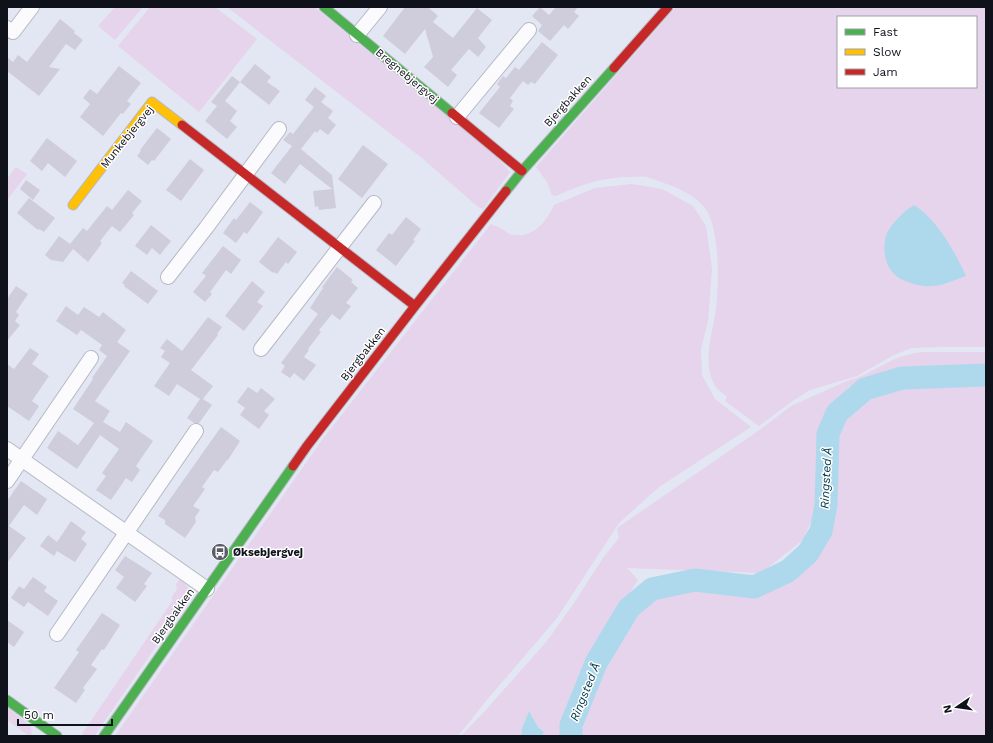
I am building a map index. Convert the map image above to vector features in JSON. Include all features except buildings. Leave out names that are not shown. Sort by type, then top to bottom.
[{"type":"street","points":[[7,28],[13,32],[32,7]]},
{"type":"street","name":"Bregnebjergvej","points":[[324,7],[522,171]]},
{"type":"street","points":[[357,35],[380,7]]},
{"type":"street","name":"Bjergbakken","points":[[104,736],[307,446],[415,306],[522,171],[668,7]]},
{"type":"street","points":[[457,117],[529,30]]},
{"type":"street","name":"Munkebjergvej","points":[[73,205],[152,102],[415,306]]},
{"type":"street","points":[[168,277],[279,129]]},
{"type":"street","points":[[261,349],[374,202]]},
{"type":"street","points":[[7,481],[91,358]]},
{"type":"street","points":[[57,634],[196,431]]},
{"type":"street","points":[[7,449],[206,589]]},
{"type":"street","points":[[7,700],[43,732],[57,736]]},
{"type":"shaded area","points":[[115,7],[143,7],[115,40],[98,26]]},
{"type":"shaded area","points":[[150,7],[215,7],[257,39],[199,112],[118,46]]},
{"type":"shaded area","points":[[227,7],[314,7],[496,156],[510,172],[483,209],[477,206],[422,158]]},
{"type":"shaded area","points":[[676,7],[986,7],[986,347],[911,348],[892,356],[857,376],[810,390],[759,426],[725,401],[727,397],[716,388],[711,376],[708,359],[715,316],[718,260],[714,230],[710,218],[701,203],[687,193],[670,185],[645,177],[612,178],[584,185],[556,196],[552,195],[547,182],[536,167]]},
{"type":"shaded area","points":[[16,167],[27,174],[7,200],[7,179]]},
{"type":"shaded area","points":[[632,184],[662,189],[693,206],[706,226],[712,269],[708,321],[701,349],[702,375],[715,399],[751,427],[659,487],[619,523],[557,618],[458,736],[115,736],[322,440],[491,224],[513,235],[527,234],[539,227],[548,217],[554,205],[595,188]]},
{"type":"shaded area","points":[[921,352],[986,352],[986,368],[924,369],[910,366],[901,367],[885,375],[848,387],[849,395],[834,406],[818,428],[821,498],[803,540],[761,573],[627,568],[638,580],[593,650],[581,673],[567,712],[562,736],[542,736],[544,732],[538,727],[529,711],[522,728],[521,736],[461,736],[547,641],[603,558],[619,538],[617,528],[761,429],[791,406],[864,375],[895,359]]},
{"type":"shaded area","points":[[986,380],[986,736],[581,736],[584,716],[602,676],[633,621],[650,602],[665,591],[704,588],[753,592],[775,583],[809,562],[827,535],[837,490],[834,438],[839,417],[857,401],[886,387],[929,382]]},
{"type":"shaded area","points":[[181,578],[189,589],[183,607],[95,735],[85,736],[82,734],[173,600],[171,598],[177,589],[176,584]]},
{"type":"shaded area","points":[[7,707],[31,726],[32,736],[29,736],[7,720]]},
{"type":"water","points":[[914,205],[938,227],[951,247],[966,276],[941,285],[925,286],[904,281],[891,270],[885,255],[885,238],[892,225],[899,217]]},
{"type":"water","points":[[529,711],[538,727],[544,732],[542,736],[521,736],[522,728]]},
{"type":"waterway","name":"Ringsted Å","points":[[571,736],[571,725],[596,663],[629,608],[652,589],[695,580],[754,587],[788,571],[808,553],[821,531],[826,505],[828,434],[837,413],[865,389],[902,378],[986,375]]},
{"type":"traffic: fast","points":[[324,7],[452,113]]},
{"type":"traffic: fast","points":[[506,191],[614,68]]},
{"type":"traffic: fast","points":[[104,736],[293,466]]},
{"type":"traffic: fast","points":[[7,700],[57,736]]},
{"type":"traffic: slow","points":[[73,205],[152,102],[182,125]]},
{"type":"traffic: jam","points":[[614,68],[668,7]]},
{"type":"traffic: jam","points":[[452,113],[522,171]]},
{"type":"traffic: jam","points":[[182,125],[415,306]]},
{"type":"traffic: jam","points":[[293,466],[415,306],[506,191]]},
{"type":"place","name":"Øksebjergvej","points":[[220,552]]}]
